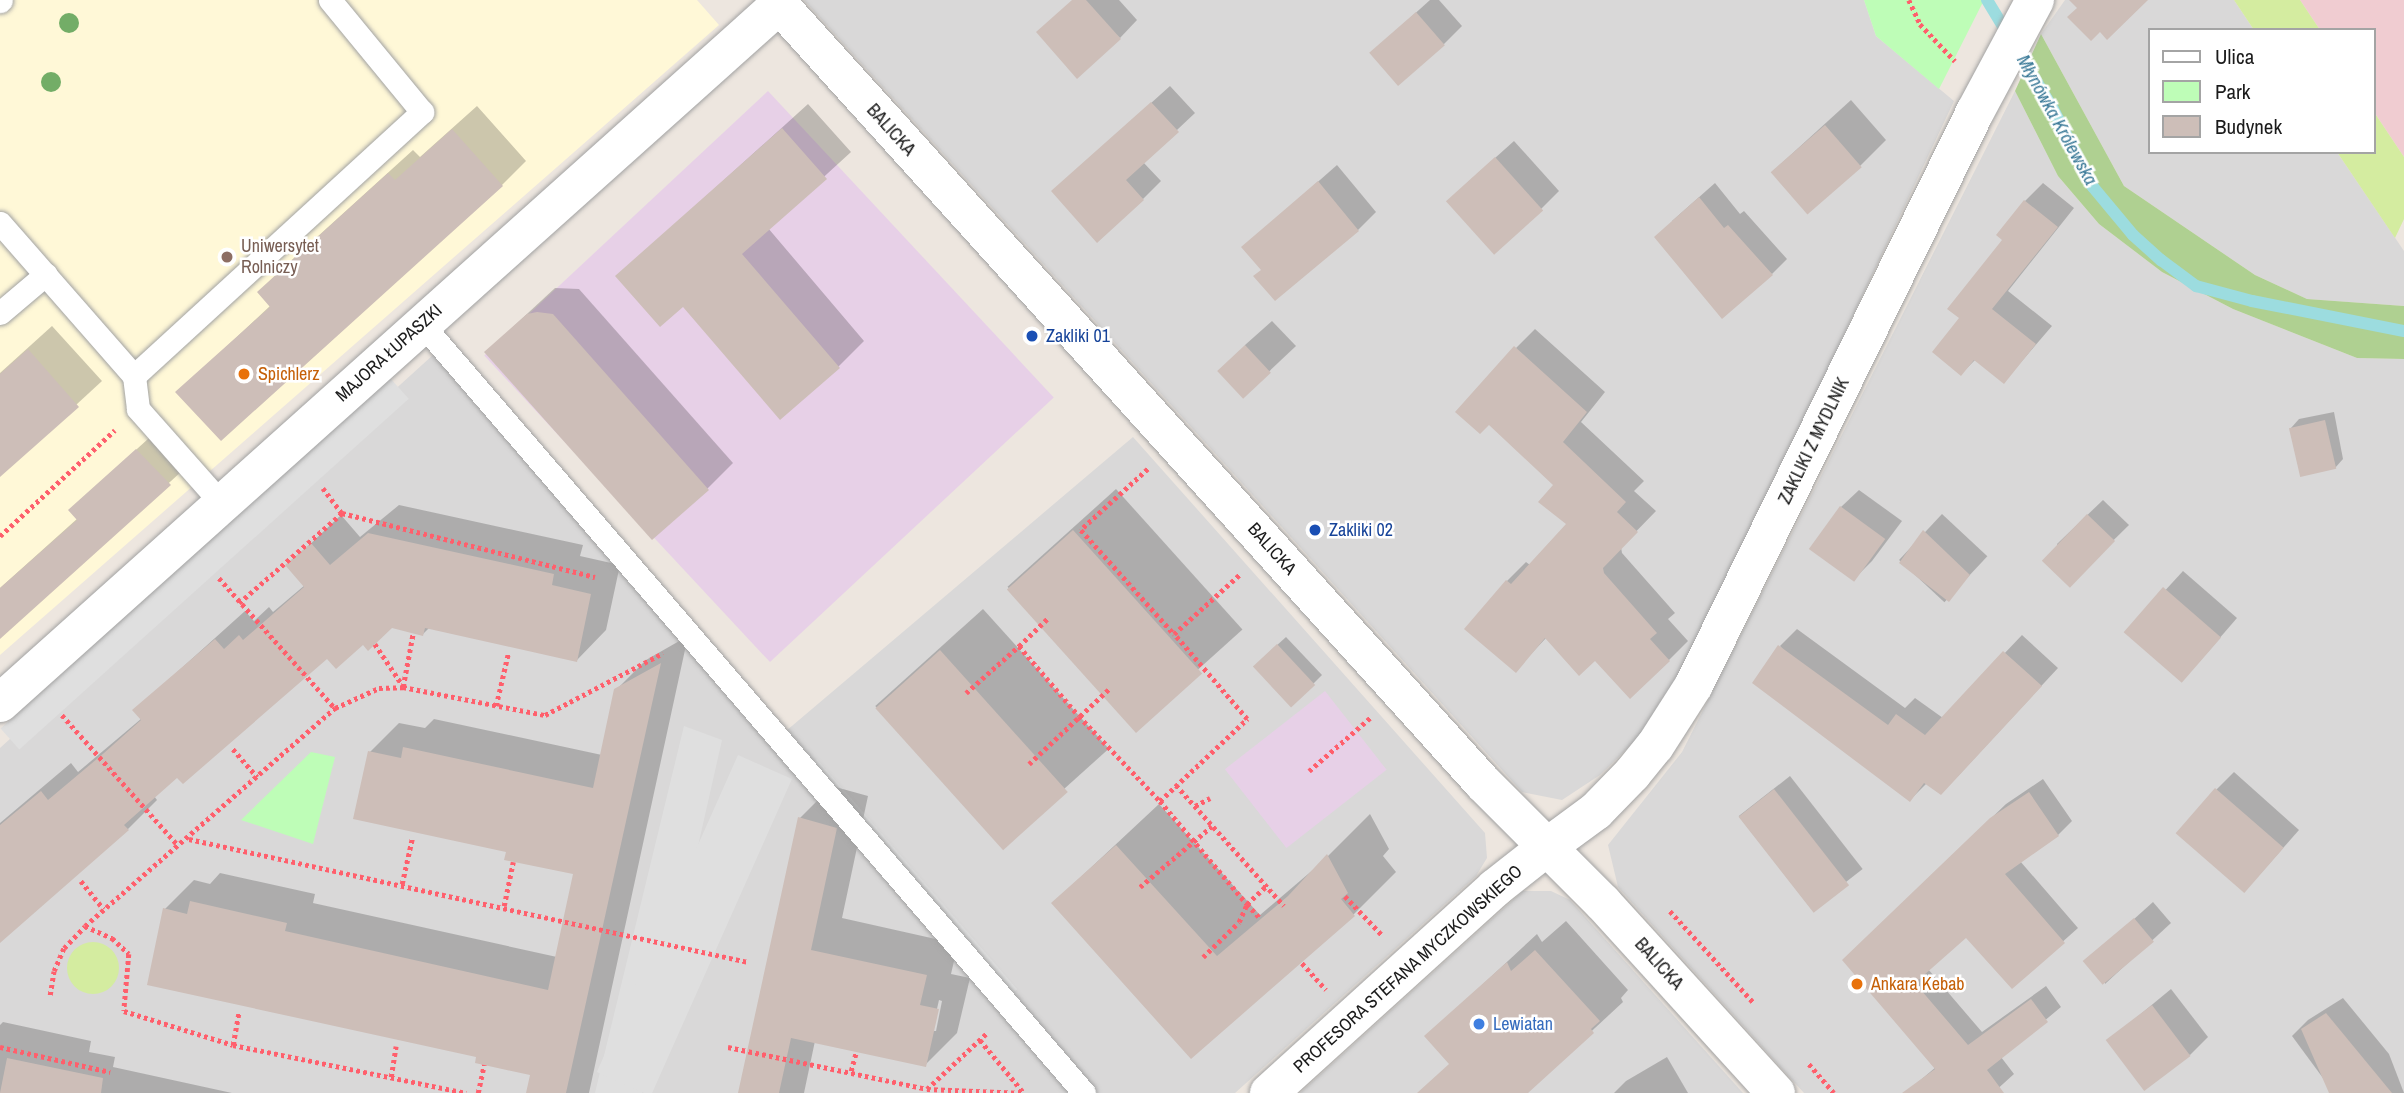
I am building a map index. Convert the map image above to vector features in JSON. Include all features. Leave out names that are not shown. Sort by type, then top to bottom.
[{"type":"street","name":"MAJORA ŁUPASZKI","points":[[0,703],[777,3]]},
{"type":"street","name":"BALICKA","points":[[777,3],[1483,783],[1639,942],[1776,1093]]},
{"type":"street","name":"ZAKLIKI Z MYDLNIK","points":[[1547,847],[1596,811],[1632,774],[1655,746],[1694,685],[2030,8]]},
{"type":"street","name":"PROFESORA STEFANA MYCZKOWSKIEGO","points":[[1269,1093],[1495,888],[1547,847]]},
{"type":"lane","points":[[134,376],[422,112],[330,0]]},
{"type":"lane","points":[[0,223],[134,376],[138,409],[222,504]]},
{"type":"lane","points":[[0,313],[46,274]]},
{"type":"lane","points":[[421,323],[692,638],[707,659],[1084,1093]]},
{"type":"path","points":[[1909,0],[1920,24],[1963,69],[1988,88]]},
{"type":"path","points":[[0,536],[138,409]]},
{"type":"path","points":[[1156,462],[1081,530],[1247,719],[1160,802]]},
{"type":"path","points":[[323,488],[342,513],[596,578]]},
{"type":"path","points":[[239,603],[342,513]]},
{"type":"path","points":[[219,578],[334,708]]},
{"type":"path","points":[[1174,634],[1233,581]]},
{"type":"path","points":[[966,693],[1047,619]]},
{"type":"path","points":[[403,687],[413,633]]},
{"type":"path","points":[[50,995],[54,971],[64,948],[85,926],[188,839],[334,708],[379,688],[403,687],[545,715],[692,638]]},
{"type":"path","points":[[375,644],[403,687]]},
{"type":"path","points":[[1019,646],[1079,716],[1160,802],[1259,917]]},
{"type":"path","points":[[496,706],[508,654]]},
{"type":"path","points":[[1029,764],[1110,688]]},
{"type":"path","points":[[62,715],[178,845]]},
{"type":"path","points":[[1309,771],[1364,723]]},
{"type":"path","points":[[233,748],[257,777]]},
{"type":"path","points":[[1176,785],[1284,906]]},
{"type":"path","points":[[1195,806],[1210,798]]},
{"type":"path","points":[[1140,887],[1212,826]]},
{"type":"path","points":[[188,839],[504,906],[748,962]]},
{"type":"path","points":[[402,884],[412,839]]},
{"type":"path","points":[[504,906],[513,862]]},
{"type":"path","points":[[80,881],[104,909]]},
{"type":"path","points":[[1203,957],[1239,922],[1247,904],[1266,886]]},
{"type":"path","points":[[1345,896],[1385,939]]},
{"type":"path","points":[[85,926],[112,938],[130,954],[124,1012],[233,1045],[466,1093]]},
{"type":"path","points":[[1302,963],[1330,994]]},
{"type":"path","points":[[233,1045],[239,1012]]},
{"type":"path","points":[[927,1089],[980,1040],[1024,1093]]},
{"type":"path","points":[[391,1077],[396,1046]]},
{"type":"path","points":[[728,1046],[927,1089],[1024,1093]]},
{"type":"path","points":[[0,1047],[110,1072]]},
{"type":"path","points":[[851,1071],[856,1052]]},
{"type":"path","points":[[478,1093],[484,1065]]},
{"type":"shaded area","name":"Uniwersytet Rolniczy","points":[[0,0],[697,0],[719,25],[0,655]]},
{"type":"shaded area","points":[[804,0],[1864,0],[1876,36],[1954,101],[1689,664],[1642,734],[1600,775],[1562,800],[1522,792]]},
{"type":"shaded area","points":[[2065,0],[2234,0],[2253,28],[2148,28],[2148,154],[2338,154],[2404,251],[2404,306],[2307,299],[2255,275],[2124,186],[2041,34]]},
{"type":"shaded area","points":[[2300,0],[2404,0],[2404,157],[2376,115],[2376,28],[2319,28]]},
{"type":"shaded area","points":[[768,91],[1054,397],[770,662],[484,356]]},
{"type":"shaded area","points":[[2015,91],[2058,176],[2099,224],[2162,272],[2233,309],[2357,358],[2404,359],[2404,1093],[1804,1093],[1618,887],[1608,845],[1682,752]]},
{"type":"shaded area","points":[[444,345],[786,731],[1133,437],[1485,833],[1487,858],[1476,876],[1235,1093],[0,1093],[0,748]]},
{"type":"shaded area","points":[[390,378],[409,399],[19,749],[1,729]]},
{"type":"shaded area","points":[[1325,691],[1387,770],[1286,848],[1225,769]]},
{"type":"shaded area","points":[[684,726],[722,740],[642,1093],[595,1093]]},
{"type":"shaded area","points":[[738,755],[792,779],[652,1093],[644,1093],[597,1072]]},
{"type":"shaded area","points":[[817,759],[1017,989],[1004,1000],[804,770]]},
{"type":"shaded area","points":[[1523,891],[1551,891],[1570,900],[1743,1093],[1300,1093]]},
{"type":"green space","points":[[1864,0],[1984,0],[1939,89],[1876,36]]},
{"type":"green space","points":[[2234,0],[2300,0],[2319,28],[2253,28]]},
{"type":"green space","points":[[2041,34],[2124,186],[2255,275],[2307,299],[2404,306],[2404,359],[2357,358],[2233,309],[2162,272],[2099,224],[2058,176],[2015,91]]},
{"type":"green space","points":[[2376,115],[2404,157],[2404,219],[2395,238],[2338,154],[2376,154]]},
{"type":"green space","points":[[311,752],[335,757],[313,844],[241,820]]},
{"type":"green space","points":[[93,942],[103,944],[111,950],[117,958],[117,978],[111,986],[103,992],[93,994],[83,992],[75,986],[69,978],[67,968],[69,958],[75,950],[83,944]]},
{"type":"building","points":[[1072,0],[1086,0],[1121,39],[1077,79],[1036,32]]},
{"type":"building","points":[[2069,0],[2148,0],[2107,40],[2100,32],[2091,41],[2067,17],[2077,8]]},
{"type":"building","points":[[1416,12],[1445,45],[1398,86],[1369,53]]},
{"type":"building","points":[[1151,102],[1179,132],[1126,180],[1144,200],[1097,243],[1051,191]]},
{"type":"building","points":[[1825,125],[1862,167],[1807,214],[1771,172]]},
{"type":"building","points":[[782,128],[827,179],[742,254],[840,368],[780,420],[683,307],[660,327],[615,276]]},
{"type":"building","points":[[452,129],[503,186],[221,441],[175,392],[270,307],[257,292],[388,173],[395,180]]},
{"type":"building","points":[[1495,157],[1543,211],[1494,255],[1446,201]]},
{"type":"building","points":[[1318,181],[1359,231],[1275,301],[1253,276],[1261,270],[1241,247]]},
{"type":"building","points":[[1699,197],[1724,228],[1728,225],[1773,275],[1722,319],[1654,237]]},
{"type":"building","points":[[2024,200],[2058,227],[1992,309],[2036,344],[2004,384],[1974,360],[1961,376],[1932,352],[1959,318],[1947,309],[2002,240],[1996,235]]},
{"type":"building","points":[[527,314],[553,314],[709,490],[652,540],[484,352]]},
{"type":"building","points":[[1245,345],[1271,373],[1243,399],[1217,371]]},
{"type":"building","points":[[1514,346],[1587,412],[1563,442],[1626,502],[1617,512],[1638,532],[1603,568],[1604,573],[1657,633],[1650,639],[1670,661],[1630,699],[1595,661],[1579,676],[1545,638],[1516,673],[1464,629],[1506,580],[1511,584],[1566,524],[1538,502],[1553,485],[1489,425],[1480,434],[1455,412]]},
{"type":"building","points":[[28,349],[79,407],[0,477],[0,374]]},
{"type":"building","points":[[2325,420],[2336,469],[2300,477],[2289,428]]},
{"type":"building","points":[[136,449],[171,485],[0,639],[0,588],[77,520],[68,510]]},
{"type":"building","points":[[1840,506],[1885,539],[1854,582],[1809,549]]},
{"type":"building","points":[[2087,514],[2115,541],[2070,588],[2042,561]]},
{"type":"building","points":[[1073,530],[1202,673],[1136,733],[1007,590]]},
{"type":"building","points":[[1923,530],[1970,575],[1949,602],[1899,563]]},
{"type":"building","points":[[368,533],[554,574],[552,585],[591,594],[577,662],[425,628],[423,636],[392,628],[368,651],[363,645],[336,669],[327,659],[183,784],[177,778],[124,825],[129,830],[0,943],[0,825],[41,791],[48,800],[104,753],[141,720],[132,710],[215,639],[224,649],[239,635],[243,640],[304,587],[285,565],[311,543],[330,565]]},
{"type":"building","points":[[2163,587],[2221,638],[2182,683],[2124,632]]},
{"type":"building","points":[[1277,644],[1315,685],[1291,707],[1253,667]]},
{"type":"building","points":[[1778,645],[1888,725],[1896,714],[1925,735],[2003,651],[2042,686],[1941,795],[1924,783],[1910,802],[1752,683]]},
{"type":"building","points":[[940,650],[1068,792],[1003,850],[875,708]]},
{"type":"building","points":[[661,663],[566,1093],[526,1093],[530,1075],[475,1063],[476,1057],[147,985],[163,908],[187,914],[190,901],[287,923],[285,931],[548,990],[573,874],[504,860],[506,852],[353,819],[368,751],[401,758],[403,747],[593,788],[614,689]]},
{"type":"building","points":[[2215,788],[2284,848],[2244,893],[2176,833]]},
{"type":"building","points":[[1774,789],[1849,885],[1814,913],[1739,817]]},
{"type":"building","points":[[2029,792],[2059,836],[2005,874],[2065,943],[2012,989],[1966,938],[1915,983],[1968,1045],[2031,999],[2048,1022],[1987,1070],[2004,1093],[1902,1093],[1935,1069],[1842,960],[1990,818]]},
{"type":"building","points":[[798,817],[837,828],[811,950],[927,975],[920,1005],[939,1009],[926,1067],[791,1038],[779,1093],[738,1093]]},
{"type":"building","points":[[1116,845],[1217,956],[1288,896],[1327,854],[1348,893],[1341,899],[1355,916],[1191,1059],[1051,903]]},
{"type":"building","points":[[2134,918],[2154,942],[2103,985],[2083,961]]},
{"type":"building","points":[[1535,950],[1600,1021],[1591,1029],[1594,1033],[1528,1093],[1417,1093],[1449,1064],[1424,1036],[1507,962],[1511,971]]},
{"type":"building","points":[[2152,1005],[2191,1056],[2144,1091],[2106,1040]]},
{"type":"building","points":[[2326,1013],[2392,1093],[2329,1093],[2301,1029]]},
{"type":"building","points":[[7,1058],[103,1078],[101,1093],[0,1093]]},
{"type":"waterway","name":"Młynówka Królewska","points":[[1987,0],[2053,109],[2093,187],[2133,235],[2161,260],[2196,286],[2252,301],[2404,331]]},
{"type":"place","name":"Uniwersytet Rolniczy","points":[[227,257]]},
{"type":"place","name":"Zakliki 01","points":[[1032,336]]},
{"type":"place","name":"Spichlerz","points":[[244,374]]},
{"type":"place","name":"Zakliki 02","points":[[1315,530]]},
{"type":"place","name":"Ankara Kebab","points":[[1857,984]]},
{"type":"place","name":"Lewiatan","points":[[1479,1024]]}]
